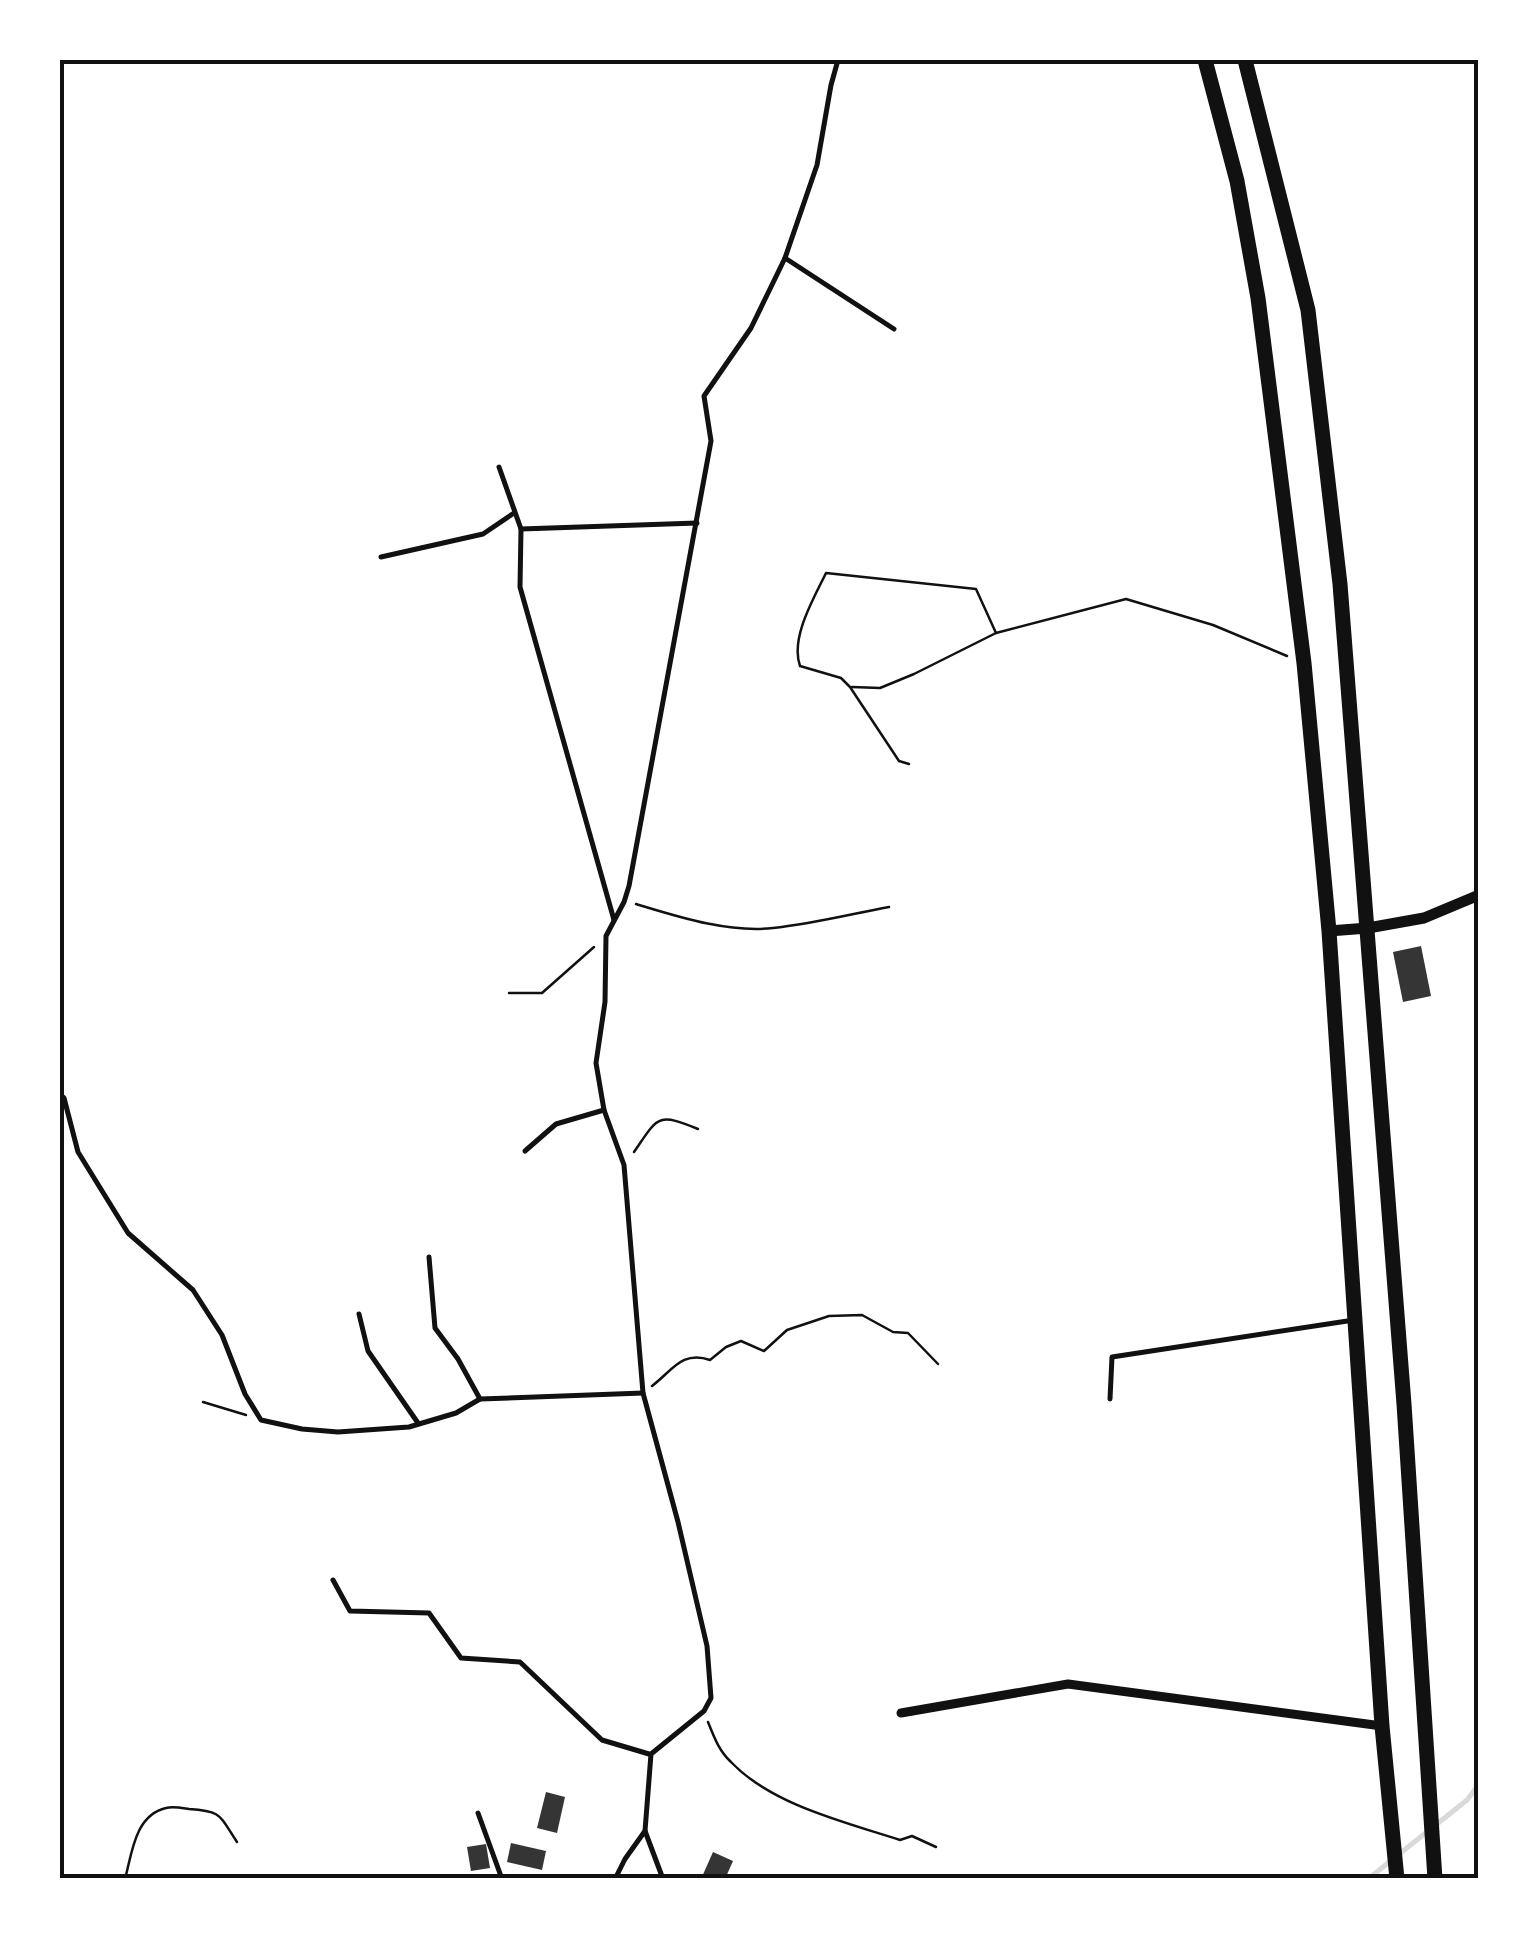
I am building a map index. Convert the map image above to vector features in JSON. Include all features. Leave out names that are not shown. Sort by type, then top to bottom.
[{"type":"main road","points":[[1204,60],[1237,181],[1258,298],[1304,663],[1330,931],[1382,1726],[1396,1879]]},
{"type":"main road","points":[[1245,60],[1308,310],[1340,584],[1406,1424],[1435,1879]]},
{"type":"street","points":[[1330,931],[1424,918],[1479,895]]},
{"type":"street","points":[[901,1713],[1068,1684],[1382,1726]]},
{"type":"lane","points":[[663,1879],[645,1832],[651,1754],[704,1711],[711,1698],[707,1646],[643,1393],[624,1165],[604,1110],[596,1063],[606,1002],[606,936],[624,902],[697,523],[711,441],[704,396],[751,328],[786,258],[817,165],[838,60]]},
{"type":"lane","points":[[786,258],[894,329]]},
{"type":"lane","points":[[500,467],[521,529],[520,586],[614,920]]},
{"type":"lane","points":[[381,556],[483,534],[515,512]]},
{"type":"lane","points":[[521,529],[697,523]]},
{"type":"lane","points":[[60,1094],[78,1152],[128,1233],[193,1290],[222,1335],[244,1394],[262,1420],[338,1432],[409,1427],[456,1413],[480,1398],[643,1393]]},
{"type":"lane","points":[[525,1150],[556,1124],[604,1110]]},
{"type":"lane","points":[[429,1257],[435,1328],[480,1398]]},
{"type":"lane","points":[[359,1314],[368,1351],[418,1423]]},
{"type":"lane","points":[[1110,1399],[1112,1357],[1356,1319]]},
{"type":"lane","points":[[333,1580],[350,1611],[429,1612],[461,1658],[520,1662],[602,1740],[651,1754]]},
{"type":"lane","points":[[478,1813],[502,1879]]},
{"type":"lane","points":[[615,1879],[645,1832]]},
{"type":"path","points":[[909,764],[899,761],[841,678],[800,666],[797,657],[803,620],[826,573],[976,588],[996,633]]},
{"type":"path","points":[[850,687],[880,688],[996,633],[1126,599],[1213,626],[1304,663]]},
{"type":"path","points":[[624,902],[726,926],[770,928],[888,907]]},
{"type":"path","points":[[510,993],[542,993],[606,936]]},
{"type":"path","points":[[624,1165],[655,1122],[670,1117],[698,1129]]},
{"type":"path","points":[[643,1393],[682,1360],[697,1356],[710,1360],[726,1347],[742,1341],[764,1351],[787,1330],[828,1316],[862,1315],[893,1332],[908,1333],[938,1364]]},
{"type":"path","points":[[202,1402],[262,1420]]},
{"type":"path","points":[[704,1711],[716,1743],[731,1763],[757,1784],[802,1807],[900,1840],[912,1836],[936,1846]]},
{"type":"path","points":[[125,1879],[136,1835],[150,1815],[168,1807],[212,1810],[237,1842]]},
{"type":"building","points":[[1421,946],[1431,996],[1403,1002],[1393,952]]},
{"type":"building","points":[[546,1792],[565,1797],[557,1833],[537,1828]]},
{"type":"building","points":[[511,1843],[546,1851],[542,1870],[507,1862]]},
{"type":"building","points":[[486,1844],[490,1868],[471,1871],[467,1847]]},
{"type":"building","points":[[713,1852],[733,1861],[725,1879],[701,1879]]},
{"type":"waterway","points":[[1437,1824],[1467,1800],[1479,1784]]},
{"type":"waterway","points":[[1368,1879],[1428,1831]]}]
